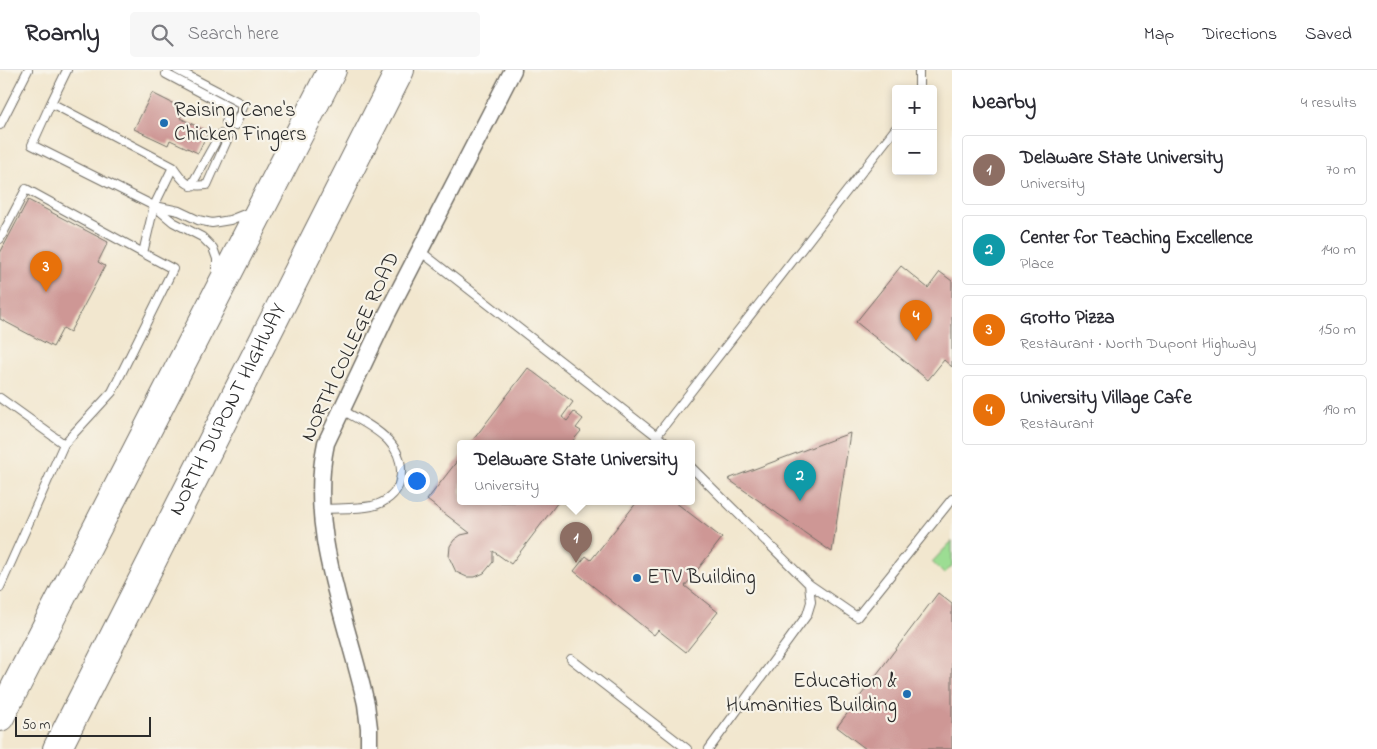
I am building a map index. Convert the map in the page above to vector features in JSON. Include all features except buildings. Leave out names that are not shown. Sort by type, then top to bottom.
[{"type":"highway","points":[[0,717],[332,70]]},
{"type":"highway","name":"NORTH DUPONT HIGHWAY","points":[[57,749],[400,70]]},
{"type":"street","name":"NORTH COLLEGE ROAD","points":[[369,749],[370,728],[366,704],[332,576],[322,509],[322,461],[326,443],[342,410],[420,251],[513,70]]},
{"type":"lane","points":[[0,125],[28,70]]},
{"type":"lane","points":[[67,70],[32,145],[154,206],[173,222],[202,237],[213,248],[217,259],[211,307]]},
{"type":"lane","points":[[177,70],[244,105],[234,126]]},
{"type":"lane","points":[[919,70],[919,85]]},
{"type":"lane","points":[[166,74],[232,109],[226,122]]},
{"type":"lane","points":[[51,103],[173,167],[185,183],[191,186],[206,185],[228,138]]},
{"type":"lane","points":[[656,435],[894,130]]},
{"type":"lane","points":[[191,186],[220,134]]},
{"type":"lane","points":[[143,253],[154,206],[173,167]]},
{"type":"lane","points":[[0,239],[26,189],[173,269],[112,392],[64,444],[0,587]]},
{"type":"lane","points":[[154,206],[179,211],[198,220],[212,223],[230,220],[262,207]]},
{"type":"lane","points":[[420,251],[662,440]]},
{"type":"lane","points":[[0,398],[64,444]]},
{"type":"lane","points":[[322,509],[374,505],[389,499],[400,484],[402,467],[400,456],[394,446],[366,424],[342,410]]},
{"type":"lane","points":[[695,471],[809,584],[857,617],[952,499]]},
{"type":"lane","points":[[709,749],[807,615],[811,602],[809,584]]},
{"type":"lane","points":[[571,659],[687,749]]},
{"type":"green space","points":[[952,541],[952,566],[944,574],[932,562]]},
{"type":"place","name":"Raising Cane's Chicken Fingers","points":[[164,123]]},
{"type":"place","name":"Grotto Pizza","points":[[46,292]]},
{"type":"place","name":"University Village Cafe","points":[[916,341]]},
{"type":"place","name":"Center for Teaching Excellence","points":[[800,501]]},
{"type":"place","name":"Delaware State University","points":[[576,563]]},
{"type":"place","name":"ETV Building","points":[[637,578]]},
{"type":"place","name":"Education & Humanities Building","points":[[907,694]]}]
